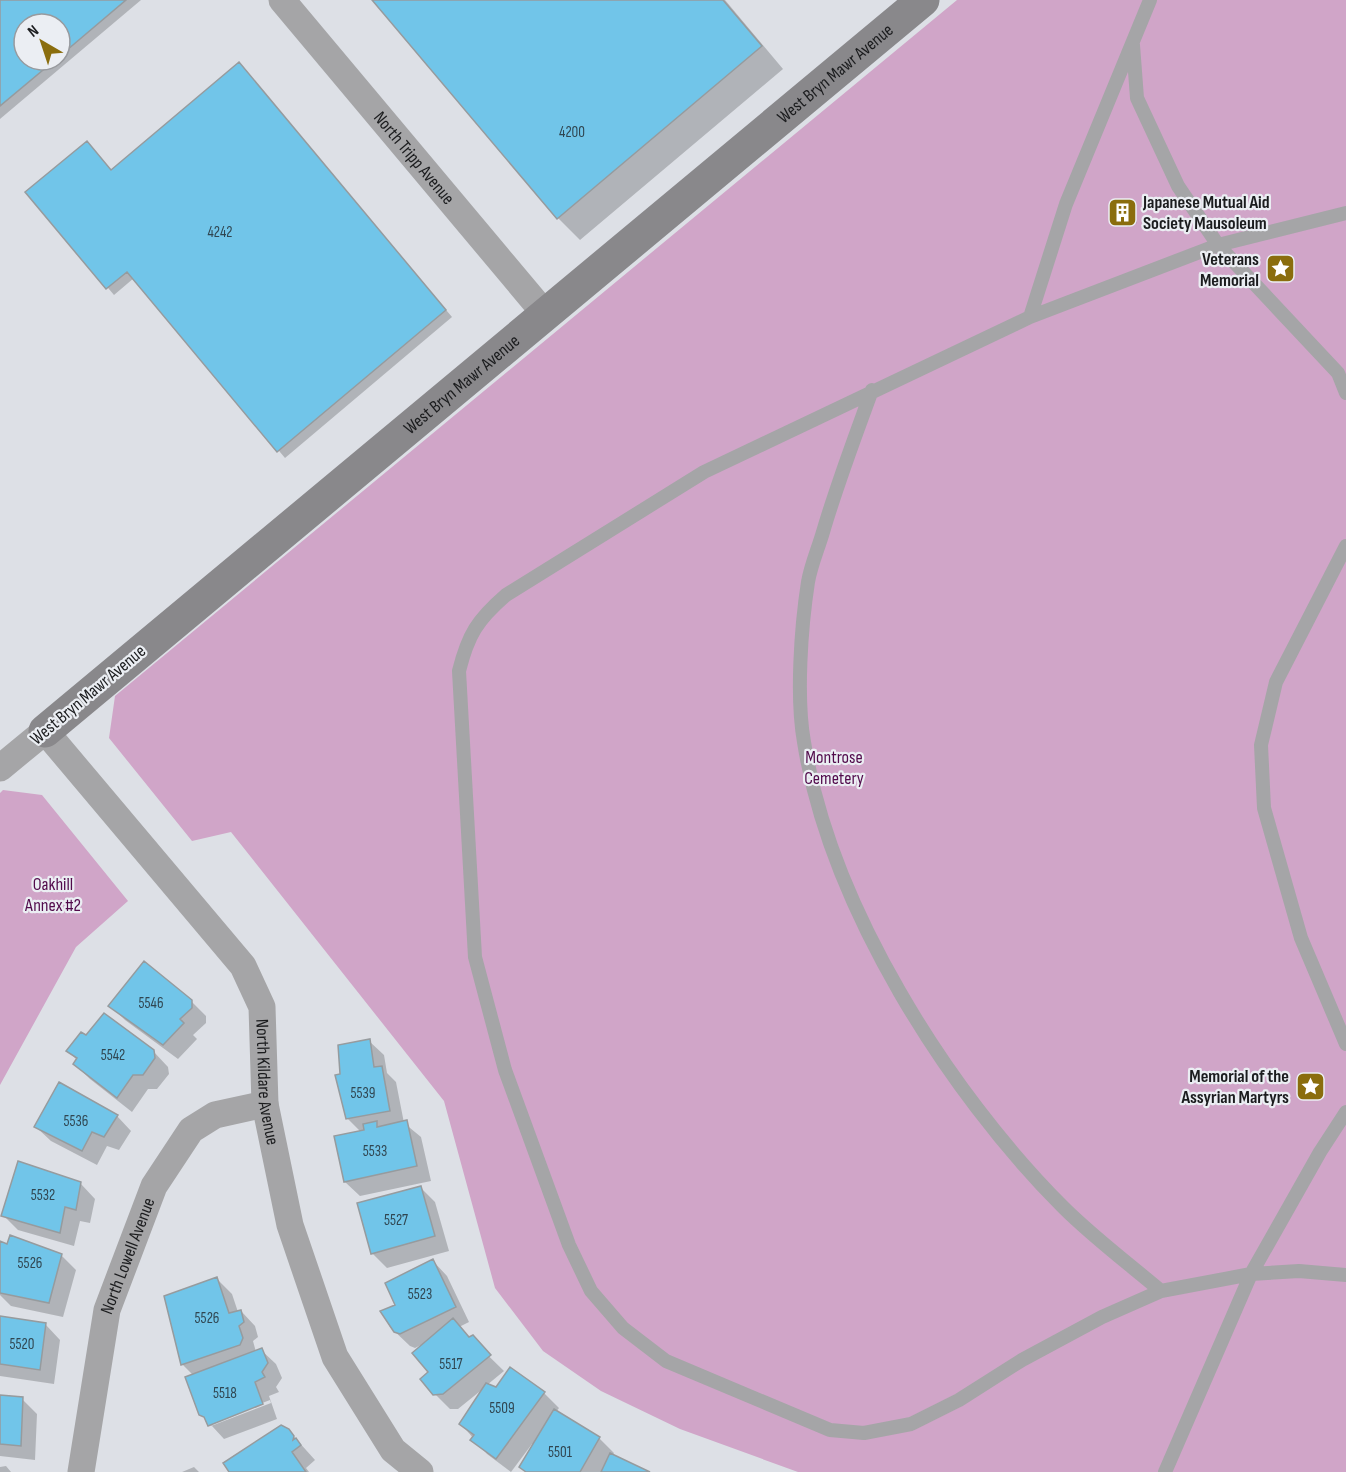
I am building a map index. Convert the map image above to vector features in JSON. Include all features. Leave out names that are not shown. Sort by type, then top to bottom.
[{"type":"street","name":"North Tripp Avenue","points":[[282,0],[546,315]]},
{"type":"street","name":"West Bryn Mawr Avenue","points":[[0,768],[923,0]]},
{"type":"street","name":"North Kildare Avenue","points":[[45,731],[243,966],[262,1007],[265,1104],[290,1225],[335,1358],[393,1450],[420,1472]]},
{"type":"street","name":"North Lowell Avenue","points":[[81,1472],[107,1310],[154,1186],[191,1130],[215,1115],[265,1104]]},
{"type":"lane","points":[[1030,317],[1066,204],[1150,0]]},
{"type":"lane","points":[[1133,45],[1137,98],[1178,186],[1218,245],[1338,373],[1346,393]]},
{"type":"lane","points":[[1346,213],[1218,245],[1030,317],[872,390],[704,472],[506,595],[482,616],[466,643],[459,671],[475,957],[505,1070],[568,1245],[591,1291],[623,1328],[666,1361],[830,1430],[864,1433],[911,1424],[959,1400],[1022,1360],[1102,1317],[1161,1291],[1251,1274],[1299,1271],[1346,1275]]},
{"type":"lane","points":[[872,390],[830,508],[809,580],[801,661],[803,741],[822,818],[858,917],[921,1028],[989,1124],[1063,1208],[1161,1291]]},
{"type":"lane","points":[[1346,546],[1276,682],[1261,745],[1264,808],[1288,895],[1301,938],[1346,1044]]},
{"type":"lane","points":[[1165,1472],[1251,1274],[1320,1152],[1346,1112]]},
{"type":"green space","name":"Montrose Cemetery","points":[[957,0],[1346,0],[1346,1472],[798,1472],[680,1429],[601,1391],[543,1351],[495,1288],[444,1101],[231,832],[192,841],[109,738],[115,696]]},
{"type":"green space","name":"Oakhill Annex #2","points":[[3,790],[42,795],[128,901],[76,947],[0,1085],[0,793]]},
{"type":"building","points":[[0,0],[126,0],[72,46],[72,12],[12,12],[12,72],[41,72],[0,106]]},
{"type":"building","points":[[372,0],[723,0],[762,46],[557,219]]},
{"type":"building","points":[[239,62],[446,310],[277,452],[127,272],[106,289],[25,192],[87,141],[111,170]]},
{"type":"building","name":"Japanese Mutual Aid Society Mausoleum","points":[[1126,202],[1131,216],[1120,221],[1113,208]]},
{"type":"building","points":[[144,961],[192,1000],[192,1008],[180,1019],[184,1023],[163,1045],[108,1006]]},
{"type":"building","points":[[104,1013],[154,1050],[155,1058],[143,1075],[133,1075],[117,1098],[73,1064],[77,1058],[66,1051],[81,1032],[86,1035]]},
{"type":"building","points":[[370,1039],[374,1067],[382,1066],[390,1111],[346,1119],[335,1075],[340,1074],[338,1045]]},
{"type":"building","points":[[59,1082],[118,1115],[104,1137],[92,1132],[82,1151],[34,1127]]},
{"type":"building","points":[[407,1120],[417,1166],[344,1182],[334,1136],[364,1130],[363,1124],[377,1121],[377,1127]]},
{"type":"building","points":[[18,1161],[81,1182],[76,1210],[65,1207],[60,1233],[1,1216]]},
{"type":"building","points":[[421,1186],[435,1236],[371,1254],[357,1203]]},
{"type":"building","points":[[10,1235],[62,1254],[49,1303],[0,1293],[0,1241],[7,1244]]},
{"type":"building","points":[[433,1259],[456,1307],[400,1334],[394,1332],[380,1311],[395,1305],[385,1283]]},
{"type":"building","points":[[217,1277],[229,1313],[241,1310],[244,1322],[239,1326],[243,1338],[240,1345],[181,1365],[164,1296]]},
{"type":"building","points":[[0,1316],[46,1323],[40,1370],[0,1364]]},
{"type":"building","points":[[453,1318],[469,1337],[473,1335],[491,1355],[443,1394],[433,1395],[420,1379],[428,1372],[412,1353]]},
{"type":"building","points":[[262,1348],[268,1363],[262,1372],[265,1377],[255,1382],[263,1404],[208,1426],[204,1417],[199,1415],[185,1377]]},
{"type":"building","points":[[510,1367],[545,1392],[496,1459],[470,1440],[474,1435],[459,1424],[486,1383],[496,1387]]},
{"type":"building","points":[[0,1395],[23,1397],[21,1446],[0,1444]]},
{"type":"building","points":[[554,1409],[600,1437],[580,1472],[526,1472],[519,1467]]},
{"type":"building","points":[[281,1425],[289,1429],[294,1436],[293,1440],[296,1438],[301,1445],[292,1452],[306,1472],[229,1472],[223,1463]]},
{"type":"building","points":[[610,1453],[650,1472],[601,1472]]},
{"type":"place","name":"Japanese Mutual Aid Society Mausoleum","points":[[1122,212]]},
{"type":"place","name":"Veterans Memorial","points":[[1280,269]]},
{"type":"place","name":"Memorial of the Assyrian Martyrs","points":[[1310,1086]]}]
